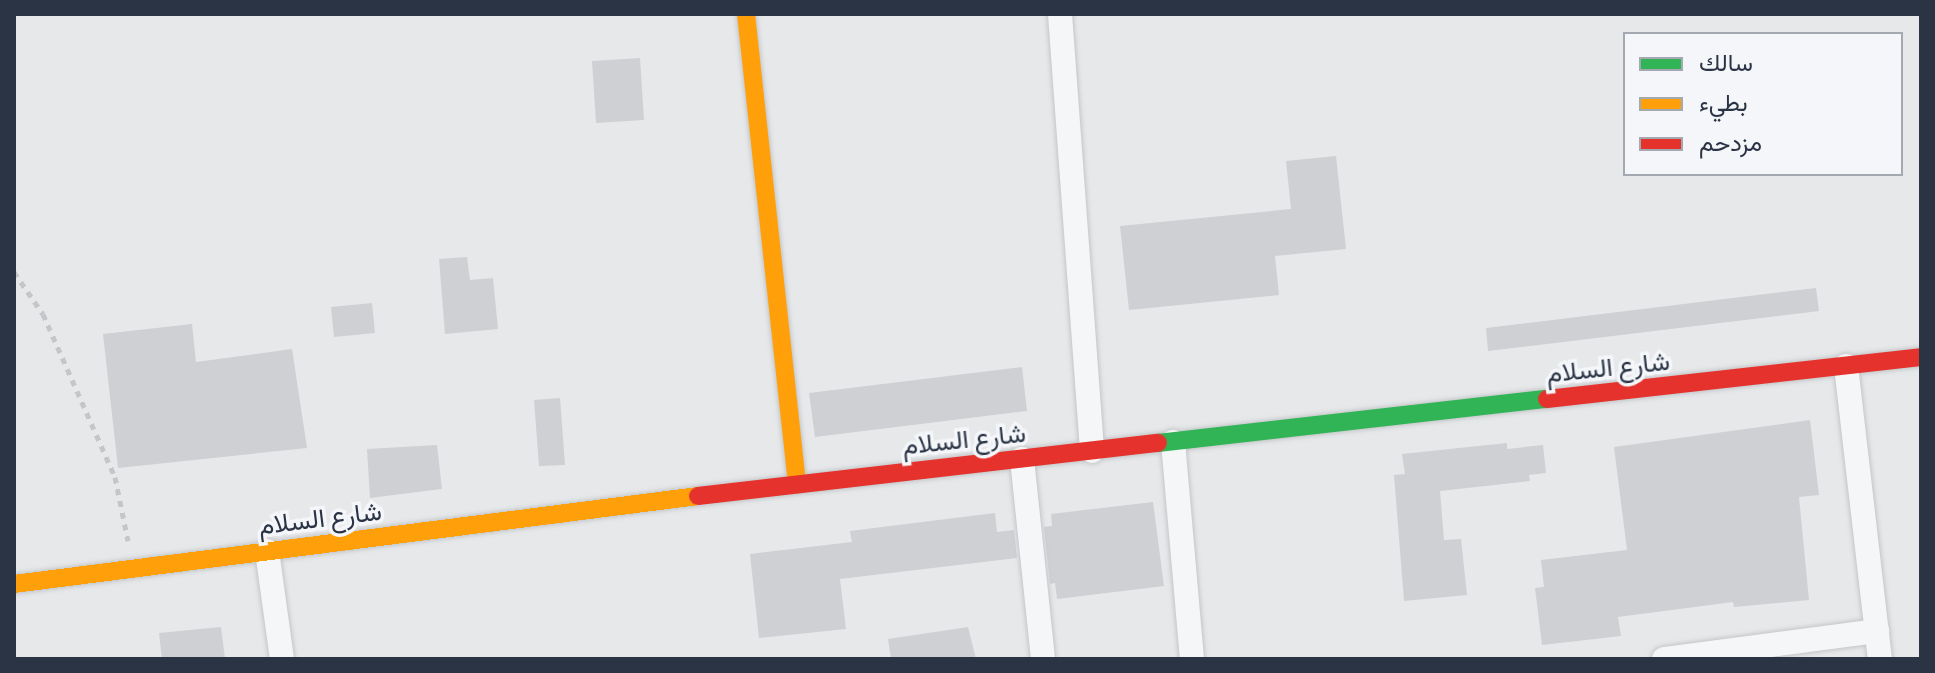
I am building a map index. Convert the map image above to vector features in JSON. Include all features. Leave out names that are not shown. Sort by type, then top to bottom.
[{"type":"main road","points":[[746,14],[797,484]]},
{"type":"main road","name":"شارع السلام","points":[[14,584],[797,484],[1921,357]]},
{"type":"street","points":[[1060,14],[1092,451]]},
{"type":"street","points":[[1846,366],[1880,659]]},
{"type":"street","points":[[1173,442],[1192,659]]},
{"type":"street","points":[[1022,459],[1043,659]]},
{"type":"street","points":[[267,551],[282,659]]},
{"type":"street","points":[[1664,659],[1877,631]]},
{"type":"path","points":[[14,272],[43,314],[115,477],[131,570]]},
{"type":"building","points":[[640,58],[644,120],[596,123],[592,61]]},
{"type":"building","points":[[1336,156],[1346,249],[1275,256],[1279,295],[1129,310],[1120,226],[1291,209],[1286,161]]},
{"type":"building","points":[[467,257],[470,280],[493,278],[498,329],[445,334],[439,259]]},
{"type":"building","points":[[1816,288],[1819,311],[1488,351],[1486,328]]},
{"type":"building","points":[[372,303],[375,333],[334,337],[331,307]]},
{"type":"building","points":[[192,324],[196,362],[292,349],[307,448],[118,468],[103,334]]},
{"type":"building","points":[[1022,367],[1027,411],[815,437],[809,393]]},
{"type":"building","points":[[560,398],[565,465],[539,466],[534,400]]},
{"type":"building","points":[[1810,420],[1819,495],[1799,497],[1809,600],[1734,607],[1733,602],[1618,617],[1621,636],[1542,645],[1535,588],[1544,587],[1541,560],[1627,550],[1614,447]]},
{"type":"building","points":[[1507,443],[1507,449],[1543,445],[1546,473],[1529,475],[1530,481],[1440,491],[1444,540],[1461,539],[1467,595],[1404,601],[1394,475],[1405,474],[1402,454]]},
{"type":"building","points":[[437,445],[442,489],[370,498],[367,449]]},
{"type":"building","points":[[1153,502],[1164,586],[1057,599],[1055,583],[1050,584],[1044,527],[1052,526],[1051,514]]},
{"type":"building","points":[[995,513],[997,532],[1014,530],[1017,558],[840,579],[846,629],[759,638],[750,554],[852,542],[850,531]]},
{"type":"building","points":[[221,627],[225,659],[162,659],[159,633]]},
{"type":"building","points":[[968,627],[976,659],[891,659],[888,639]]},
{"type":"traffic: fast","points":[[1158,443],[1547,399]]},
{"type":"traffic: slow","points":[[746,14],[797,484]]},
{"type":"traffic: slow","points":[[14,584],[698,496]]},
{"type":"traffic: jam","points":[[1547,399],[1921,357]]},
{"type":"traffic: jam","points":[[698,496],[1158,443]]}]
